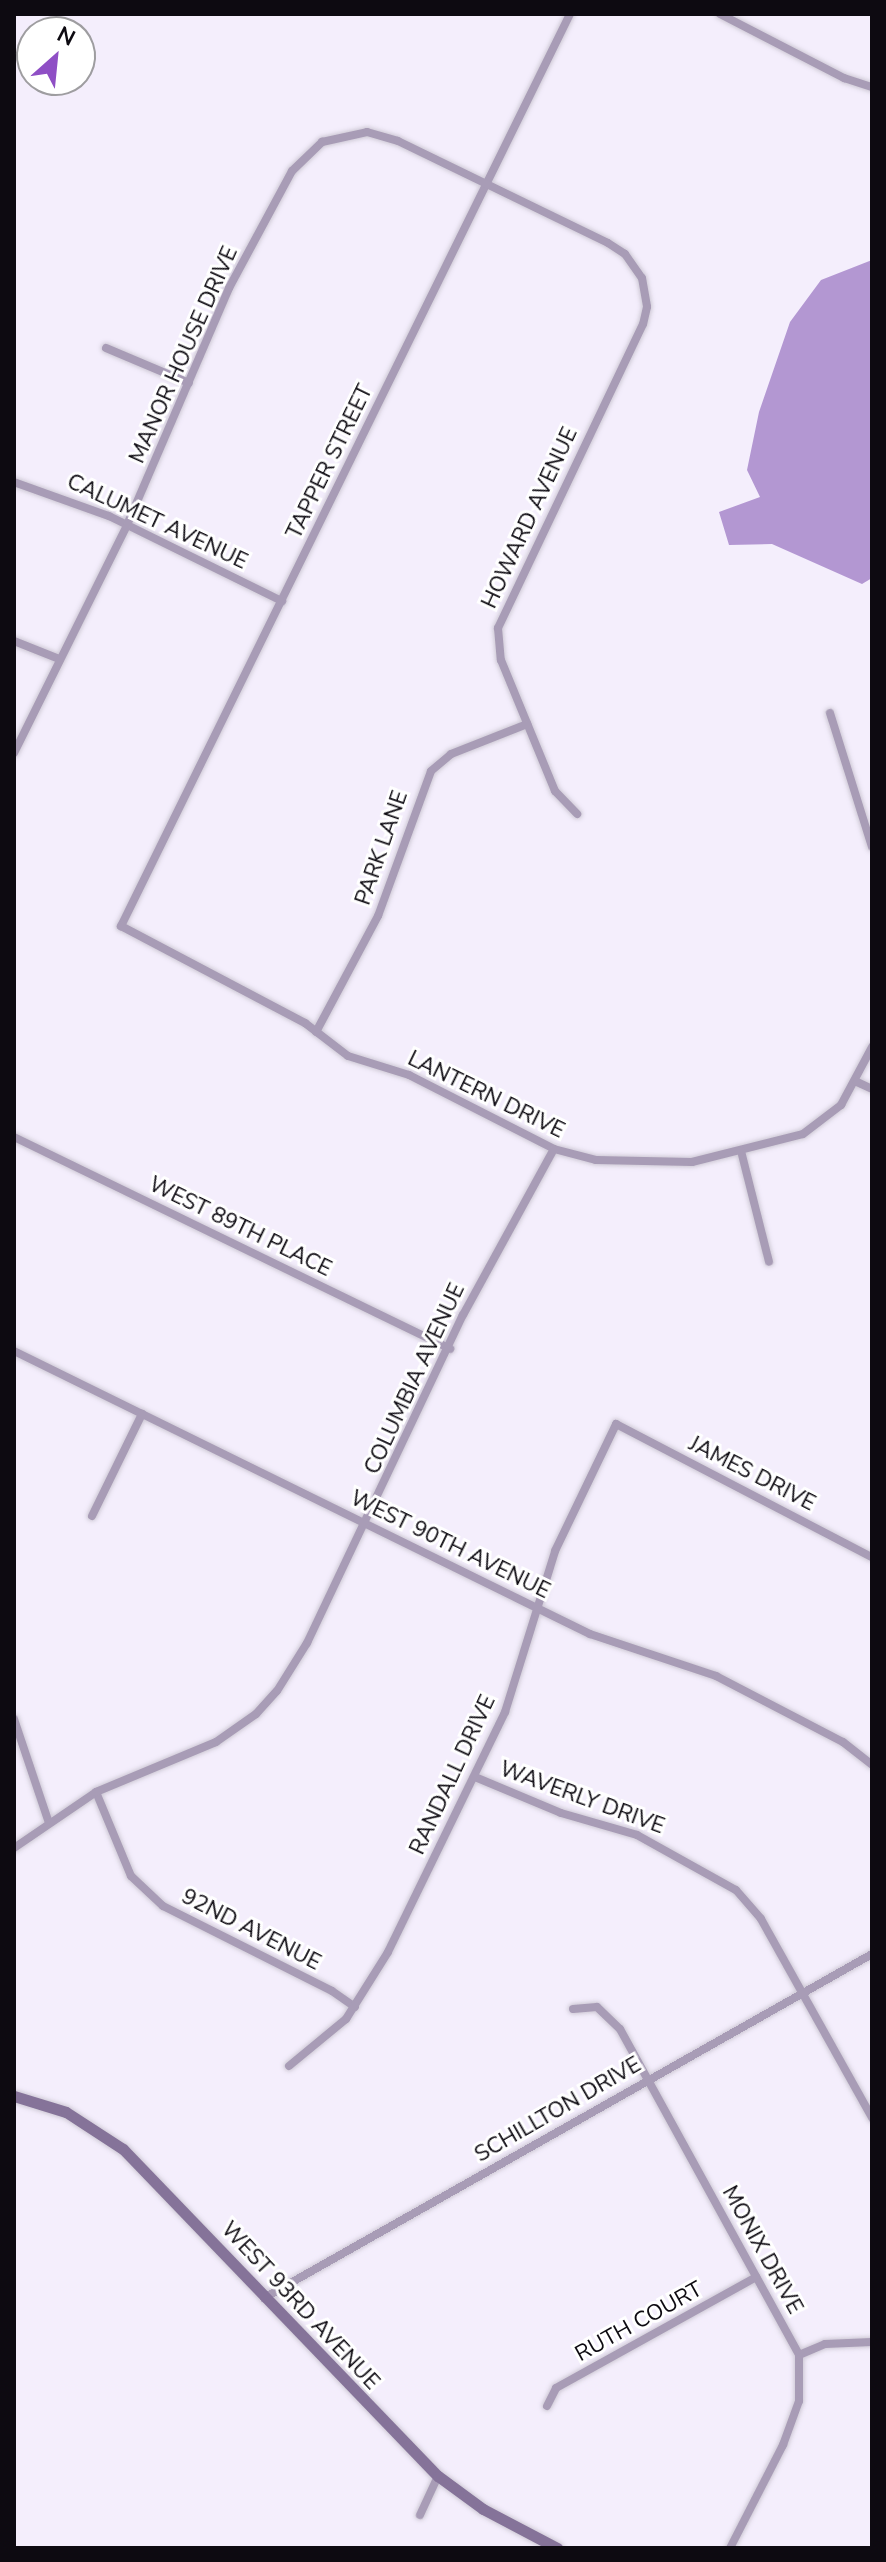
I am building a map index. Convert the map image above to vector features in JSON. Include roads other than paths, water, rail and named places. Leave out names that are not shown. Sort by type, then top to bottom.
[{"type":"street","name":"TAPPER STREET","points":[[121,926],[570,14]]},
{"type":"street","points":[[720,14],[844,78],[872,87]]},
{"type":"street","name":"MANOR HOUSE DRIVE","points":[[14,753],[127,525],[229,288],[288,178],[322,142],[352,132],[384,135],[617,249],[642,278]]},
{"type":"street","name":"HOWARD AVENUE","points":[[577,814],[555,791],[501,660],[500,622],[643,324],[647,307],[642,278]]},
{"type":"street","points":[[106,348],[189,383]]},
{"type":"street","name":"CALUMET AVENUE","points":[[14,482],[127,525],[282,601]]},
{"type":"street","points":[[14,641],[59,659]]},
{"type":"street","points":[[830,713],[868,824],[872,847]]},
{"type":"street","name":"PARK LANE","points":[[316,1032],[378,916],[431,771],[451,754],[527,724]]},
{"type":"street","name":"LANTERN DRIVE","points":[[121,926],[316,1032],[348,1056],[409,1075],[554,1149],[596,1160],[692,1162],[810,1130],[841,1105],[857,1082],[872,1047]]},
{"type":"street","points":[[857,1082],[872,1089]]},
{"type":"street","name":"WEST 89TH PLACE","points":[[14,1137],[450,1349]]},
{"type":"street","name":"COLUMBIA AVENUE","points":[[14,1848],[48,1820],[96,1792],[201,1751],[268,1702],[300,1657],[450,1349],[554,1149]]},
{"type":"street","points":[[741,1151],[769,1262]]},
{"type":"street","name":"WEST 90TH AVENUE","points":[[14,1351],[608,1641],[716,1676],[843,1742],[872,1765]]},
{"type":"street","points":[[92,1516],[142,1414]]},
{"type":"street","name":"JAMES DRIVE","points":[[616,1424],[872,1557]]},
{"type":"street","name":"RANDALL DRIVE","points":[[289,2066],[332,2034],[355,2007],[388,1952],[508,1704],[534,1606],[558,1542],[616,1424]]},
{"type":"street","points":[[14,1719],[48,1820]]},
{"type":"street","name":"WAVERLY DRIVE","points":[[475,1777],[561,1813],[637,1835],[716,1875],[756,1911],[872,2118]]},
{"type":"street","name":"92ND AVENUE","points":[[96,1792],[131,1876],[163,1906],[332,1991],[355,2007]]},
{"type":"street","name":"SCHILLTON DRIVE","points":[[264,2298],[872,1954]]},
{"type":"street","name":"MONIX DRIVE","points":[[573,2009],[597,2007],[620,2029],[799,2355],[799,2401],[783,2445],[730,2548]]},
{"type":"street","name":"WEST 93RD AVENUE","points":[[14,2096],[66,2112],[123,2149],[438,2476],[483,2509],[557,2548]]},
{"type":"street","name":"RUTH COURT","points":[[547,2406],[556,2388],[756,2277]]},
{"type":"street","points":[[799,2355],[825,2344],[872,2342]]},
{"type":"street","points":[[420,2515],[438,2476]]}]
